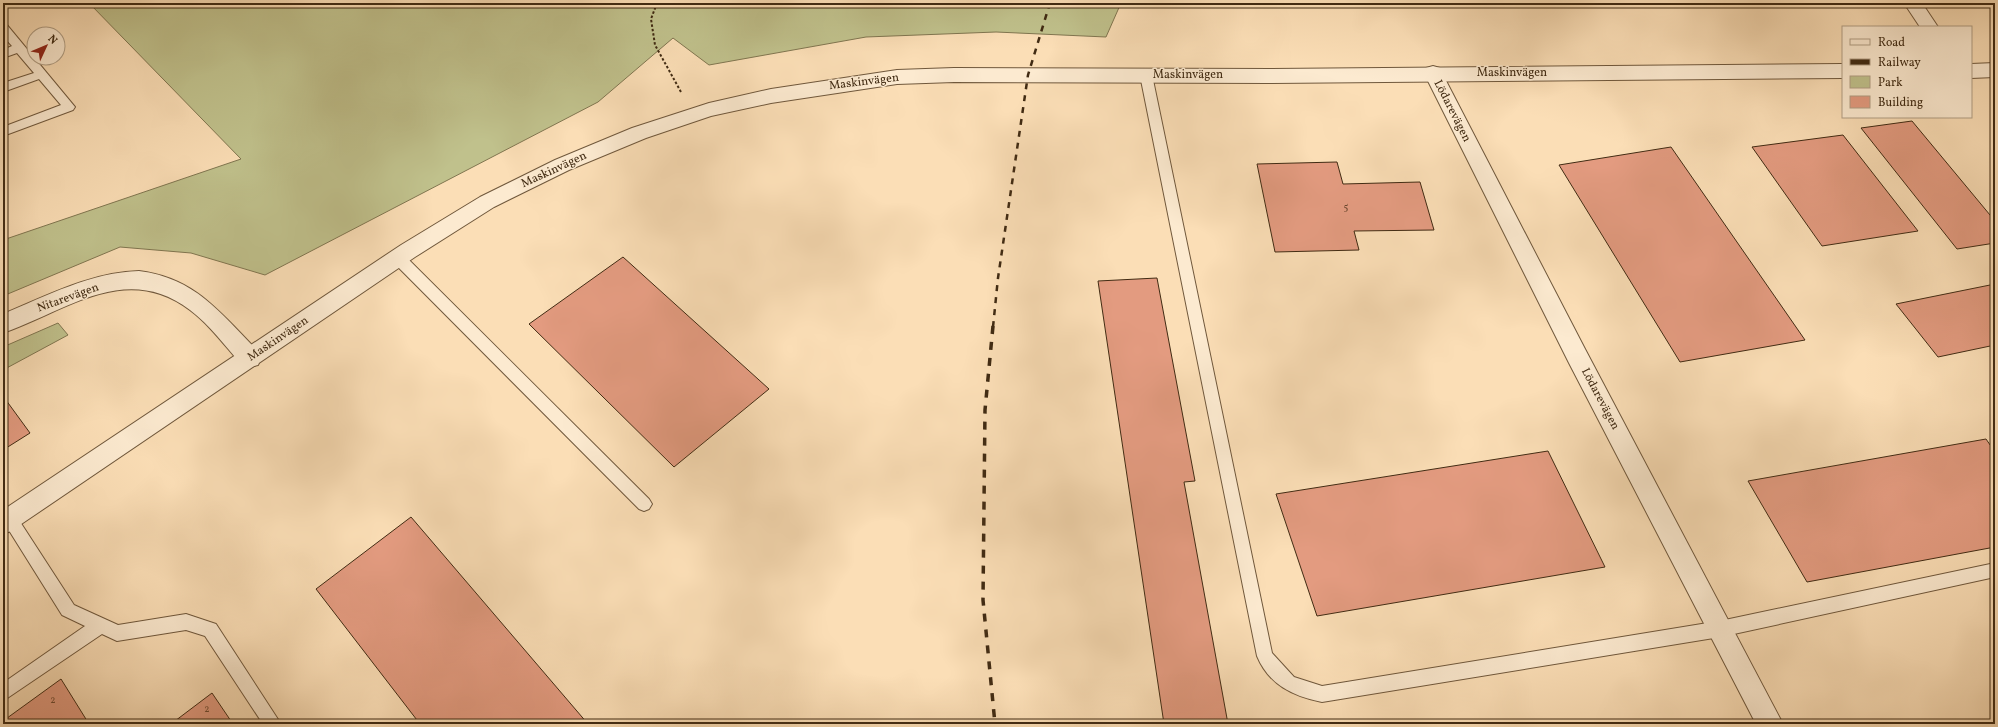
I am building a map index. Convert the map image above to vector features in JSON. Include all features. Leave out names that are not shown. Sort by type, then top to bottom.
[{"type":"street","points":[[1913,3],[1928,26]]},
{"type":"street","points":[[1972,71],[1995,70]]},
{"type":"street","name":"Maskinvägen","points":[[6,521],[398,258],[487,202],[562,165],[639,133],[694,115],[771,96],[897,77],[1146,75],[1272,76],[1433,73],[1842,71]]},
{"type":"street","name":"Lödarevägen","points":[[1433,73],[1770,724]]},
{"type":"street","name":"Nitarevägen","points":[[3,324],[96,287],[130,280],[158,283],[181,293],[206,310],[250,358]]},
{"type":"lane","points":[[3,28],[69,107],[3,132]]},
{"type":"lane","points":[[3,54],[20,48]]},
{"type":"lane","points":[[3,88],[42,74]]},
{"type":"lane","points":[[1146,75],[1265,656],[1279,676],[1296,688],[1322,694],[1720,629],[1995,570]]},
{"type":"lane","points":[[398,258],[644,504]]},
{"type":"lane","points":[[6,521],[68,610],[117,633],[186,622],[210,630],[273,724]]},
{"type":"lane","points":[[3,693],[101,625]]},
{"type":"path","points":[[657,3],[651,19],[655,45],[694,115]]},
{"type":"green space","points":[[89,3],[1121,3],[1106,37],[996,32],[866,37],[709,65],[673,38],[598,102],[265,275],[191,253],[120,247],[3,296],[3,240],[241,159]]},
{"type":"green space","points":[[58,323],[68,335],[3,370],[3,347]]},
{"type":"building","points":[[1912,121],[1995,221],[1995,243],[1957,249],[1861,128]]},
{"type":"building","points":[[1843,135],[1918,231],[1822,246],[1752,147]]},
{"type":"building","points":[[1671,147],[1805,340],[1680,362],[1559,165]]},
{"type":"building","points":[[1337,162],[1343,184],[1420,182],[1434,230],[1354,231],[1359,250],[1275,252],[1257,164]]},
{"type":"building","points":[[623,257],[769,389],[674,467],[529,324]]},
{"type":"building","points":[[1157,278],[1195,481],[1184,482],[1228,724],[1164,724],[1098,281]]},
{"type":"building","points":[[1995,284],[1995,345],[1938,357],[1896,304]]},
{"type":"building","points":[[3,396],[30,433],[3,450]]},
{"type":"building","points":[[1986,439],[1995,452],[1995,547],[1807,582],[1748,481]]},
{"type":"building","points":[[1548,451],[1605,567],[1317,616],[1276,494]]},
{"type":"building","points":[[411,517],[588,724],[420,724],[316,589]]},
{"type":"building","points":[[61,679],[89,724],[3,724],[3,721]]},
{"type":"building","points":[[212,693],[233,724],[171,724]]},
{"type":"railway","points":[[993,327],[998,278],[1028,75],[1050,3]]},
{"type":"railway","points":[[993,326],[985,410],[983,600],[995,724]]}]
